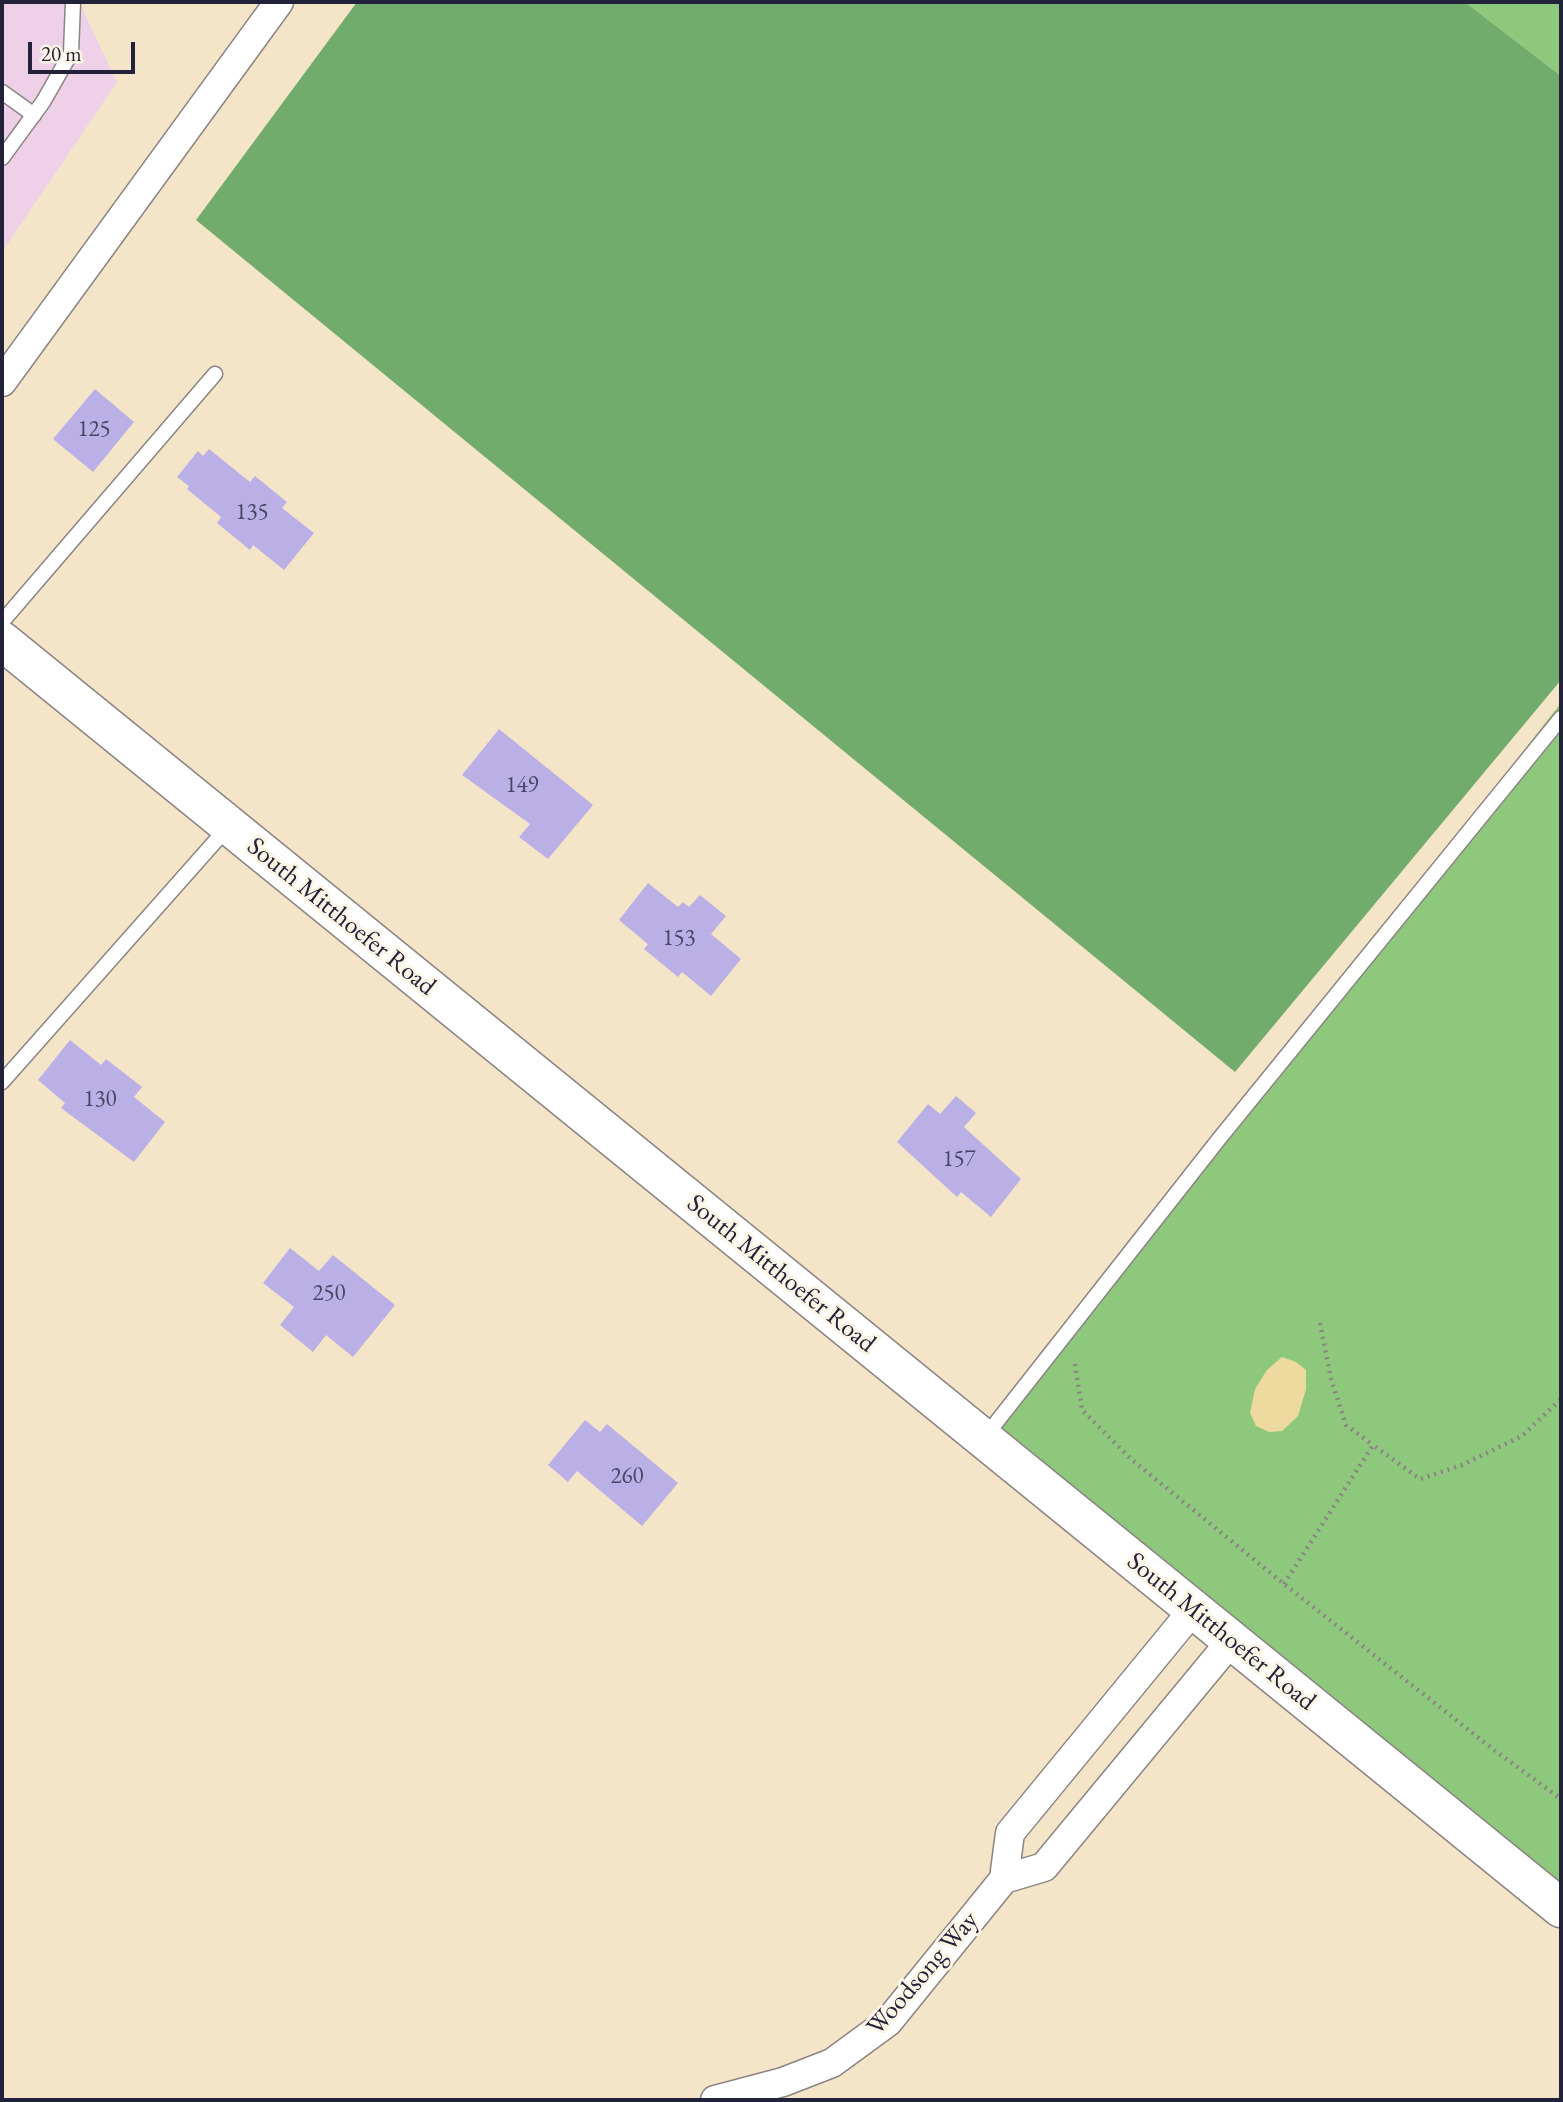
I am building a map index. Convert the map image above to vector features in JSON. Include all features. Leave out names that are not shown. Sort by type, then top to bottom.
[{"type":"main road","name":"South Mitthoefer Road","points":[[2,640],[1555,1903]]},
{"type":"street","points":[[2,382],[279,2]]},
{"type":"street","points":[[1193,1609],[1010,1833],[1004,1879],[1044,1867],[1232,1640]]},
{"type":"street","name":"Woodsong Way","points":[[715,2100],[799,2076],[832,2063],[862,2043],[888,2022],[1004,1879]]},
{"type":"lane","points":[[2,158],[34,116],[71,53],[72,2]]},
{"type":"lane","points":[[2,92],[34,116]]},
{"type":"lane","points":[[2,622],[215,374]]},
{"type":"lane","points":[[984,1438],[1219,1139],[1561,718]]},
{"type":"lane","points":[[2,1082],[229,827]]},
{"type":"path","points":[[1320,1323],[1331,1379],[1346,1425],[1420,1479],[1462,1465],[1522,1436],[1561,1399]]},
{"type":"path","points":[[1071,1327],[1082,1410],[1132,1459],[1284,1584],[1494,1750],[1561,1799]]},
{"type":"path","points":[[1284,1584],[1373,1445]]},
{"type":"shaded area","points":[[2,2],[79,2],[117,82],[2,252]]},
{"type":"green space","points":[[357,2],[1465,2],[1561,76],[1561,680],[1235,1072],[196,220]]},
{"type":"green space","points":[[1465,2],[1561,2],[1561,76]]},
{"type":"green space","points":[[1561,703],[1561,1909],[984,1438]]},
{"type":"sand","points":[[1282,1357],[1296,1362],[1306,1370],[1306,1389],[1298,1416],[1282,1431],[1269,1432],[1256,1426],[1250,1413],[1255,1389],[1267,1370]]},
{"type":"building","points":[[95,389],[134,422],[93,472],[53,439]]},
{"type":"building","points":[[209,449],[250,482],[255,476],[287,502],[282,508],[314,533],[284,570],[253,545],[250,550],[217,523],[221,517],[187,489],[189,486],[177,477],[198,451],[203,456]]},
{"type":"building","points":[[499,729],[593,805],[548,859],[519,837],[530,824],[462,775]]},
{"type":"building","points":[[648,883],[678,907],[683,902],[689,907],[700,895],[726,916],[711,934],[741,959],[711,996],[682,972],[678,977],[644,949],[648,944],[619,920]]},
{"type":"building","points":[[70,1040],[101,1065],[106,1059],[142,1087],[134,1097],[165,1122],[134,1162],[61,1108],[65,1103],[38,1080]]},
{"type":"building","points":[[956,1096],[976,1113],[964,1127],[1021,1179],[991,1217],[961,1192],[957,1197],[897,1142],[928,1104],[940,1114]]},
{"type":"building","points":[[290,1248],[319,1271],[333,1255],[395,1305],[353,1357],[326,1335],[313,1352],[280,1325],[294,1307],[263,1283]]},
{"type":"building","points":[[585,1420],[600,1432],[607,1424],[678,1483],[642,1526],[577,1471],[568,1482],[548,1465]]}]
